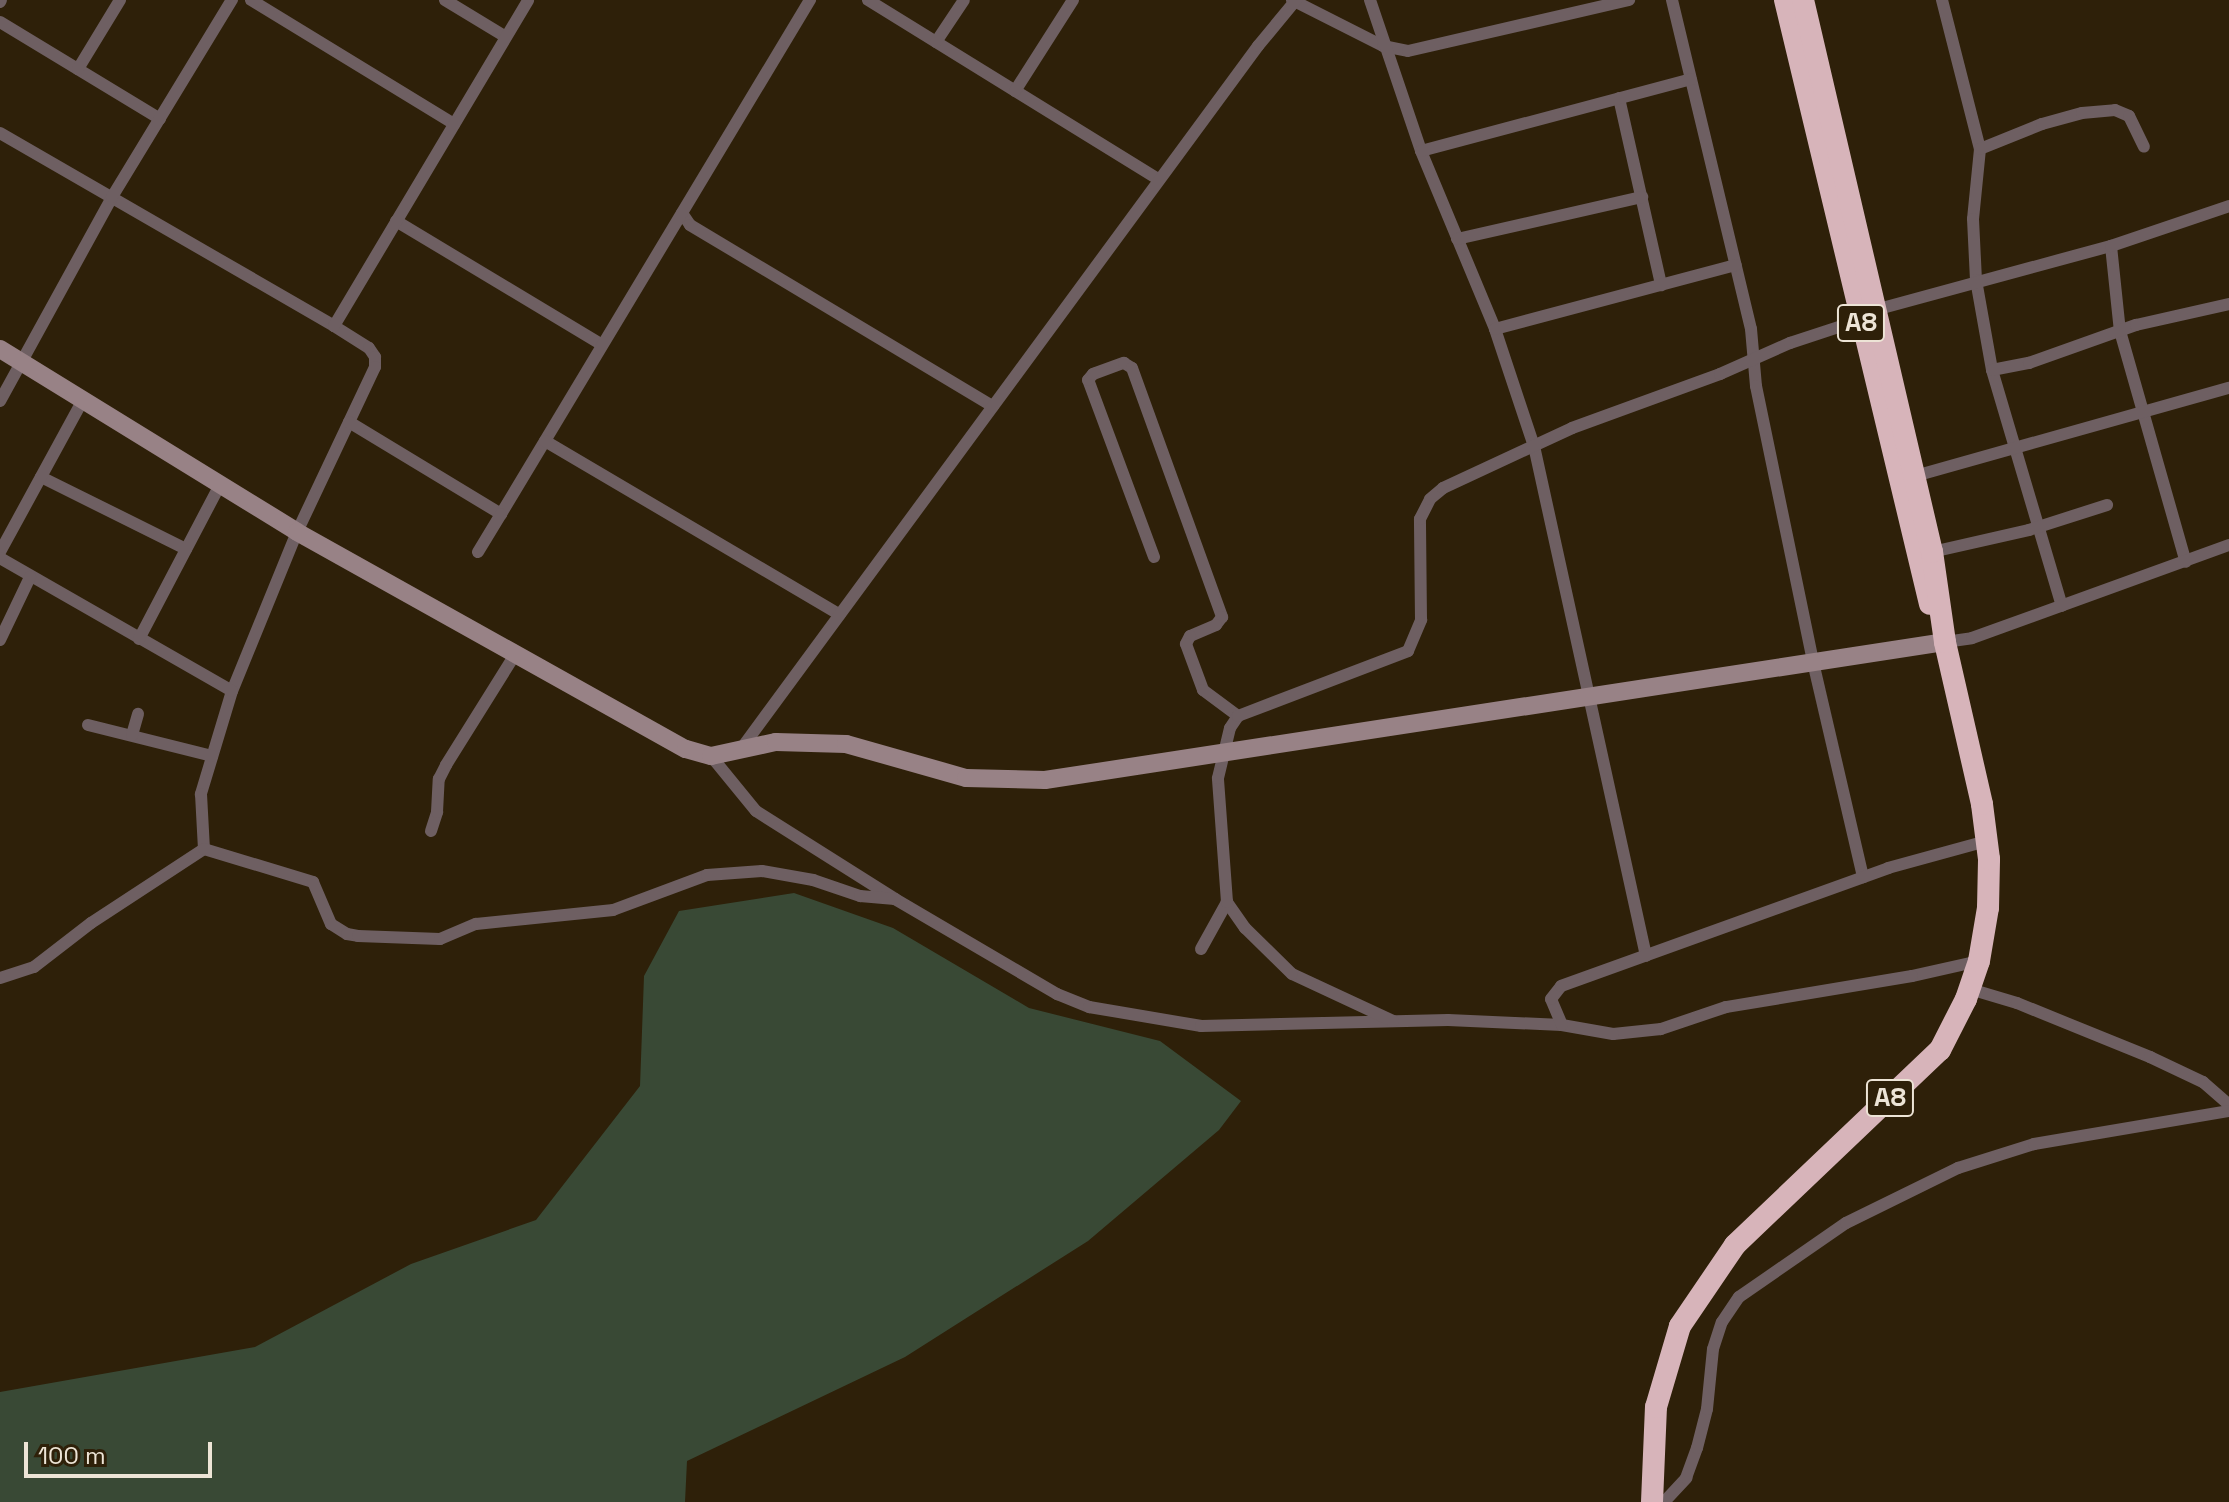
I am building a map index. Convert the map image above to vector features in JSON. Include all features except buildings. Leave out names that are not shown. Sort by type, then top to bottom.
[{"type":"highway","name":"A8","points":[[1652,1502],[1656,1407],[1667,1363],[1687,1315],[1735,1245],[1940,1050],[1970,989],[1979,961],[1989,892],[1987,841],[1945,642],[1932,552],[1915,476],[1868,315],[1785,0]]},
{"type":"highway","name":"A8","points":[[1803,0],[1919,568],[1945,642]]},
{"type":"street","points":[[78,69],[120,0]]},
{"type":"street","points":[[0,401],[112,197],[232,0]]},
{"type":"street","points":[[251,0],[454,124]]},
{"type":"street","points":[[445,0],[506,37]]},
{"type":"street","points":[[334,326],[528,0]]},
{"type":"street","points":[[478,552],[810,0]]},
{"type":"street","points":[[868,0],[1159,180]]},
{"type":"street","points":[[936,42],[964,0]]},
{"type":"street","points":[[1015,91],[1073,0]]},
{"type":"street","points":[[1370,0],[1383,46],[1421,151],[1495,329],[1534,446],[1646,956]]},
{"type":"street","points":[[741,749],[1294,1],[1383,46],[1408,51],[1629,0]]},
{"type":"street","points":[[1672,0],[1751,329],[1753,360],[1813,662],[1863,877]]},
{"type":"street","points":[[1942,0],[1980,149],[1973,219],[1976,280],[1992,370],[2018,449],[2062,606]]},
{"type":"street","points":[[0,22],[160,119]]},
{"type":"street","points":[[1421,151],[1691,79]]},
{"type":"street","points":[[1619,98],[1661,285]]},
{"type":"street","points":[[1980,149],[2042,124],[2082,113],[2115,110],[2129,116],[2144,147]]},
{"type":"street","points":[[0,133],[334,326],[369,348],[375,357],[375,367],[297,532],[232,691],[201,794],[204,849]]},
{"type":"street","points":[[1457,239],[1642,197]]},
{"type":"street","points":[[1201,949],[1227,902],[1218,778],[1230,728],[1238,716],[1408,651],[1421,620],[1420,519],[1430,499],[1443,488],[1534,446],[1868,315],[1976,280],[2111,246],[2229,206]]},
{"type":"street","points":[[682,213],[690,225],[993,406]]},
{"type":"street","points":[[396,221],[602,345]]},
{"type":"street","points":[[2111,246],[2120,331],[2186,562]]},
{"type":"street","points":[[1495,329],[1736,265]]},
{"type":"street","points":[[1992,370],[2029,363],[2120,331],[2229,304]]},
{"type":"street","points":[[0,349],[297,532],[686,749],[711,756],[776,742],[846,744],[966,778],[1045,780],[1972,638],[2229,545]]},
{"type":"street","points":[[1154,557],[1088,380],[1093,374],[1124,363],[1132,368],[1222,617],[1216,625],[1190,636],[1186,644],[1203,690],[1238,716]]},
{"type":"street","points":[[1915,476],[2146,414],[2229,388]]},
{"type":"street","points":[[83,400],[0,555],[30,577],[232,691]]},
{"type":"street","points":[[349,422],[501,514]]},
{"type":"street","points":[[545,441],[840,615]]},
{"type":"street","points":[[41,477],[186,549]]},
{"type":"street","points":[[139,639],[220,485]]},
{"type":"street","points":[[1932,552],[2039,527],[2107,505]]},
{"type":"street","points":[[0,640],[30,577]]},
{"type":"street","points":[[431,831],[437,812],[439,779],[516,653]]},
{"type":"street","points":[[132,735],[138,714]]},
{"type":"street","points":[[88,725],[212,756]]},
{"type":"street","points":[[711,756],[756,811],[895,899],[1057,994],[1089,1007],[1201,1026],[1393,1021],[1562,1025],[1613,1034],[1661,1029],[1726,1007],[1912,976],[1979,961]]},
{"type":"street","points":[[1562,1025],[1551,999],[1561,986],[1863,877],[1987,841]]},
{"type":"street","points":[[204,849],[313,882],[331,924],[347,934],[358,936],[440,939],[476,924],[613,910],[707,875],[762,871],[813,880],[860,896],[895,899]]},
{"type":"street","points":[[0,978],[34,967],[91,923],[204,849]]},
{"type":"street","points":[[1227,902],[1263,949],[1292,974],[1393,1021]]},
{"type":"street","points":[[1970,989],[2017,1003],[2150,1057],[2203,1082],[2229,1108]]},
{"type":"street","points":[[1664,1502],[1686,1478],[1697,1448],[1707,1409],[1713,1349],[1722,1322],[1739,1297],[1846,1223],[1958,1168],[2034,1144],[2229,1108]]},
{"type":"green space","points":[[794,893],[893,928],[1029,1008],[1160,1041],[1241,1101],[1219,1130],[1088,1241],[905,1357],[687,1461],[685,1502],[0,1502],[0,1392],[255,1347],[411,1264],[536,1220],[640,1086],[644,976],[679,911]]}]
